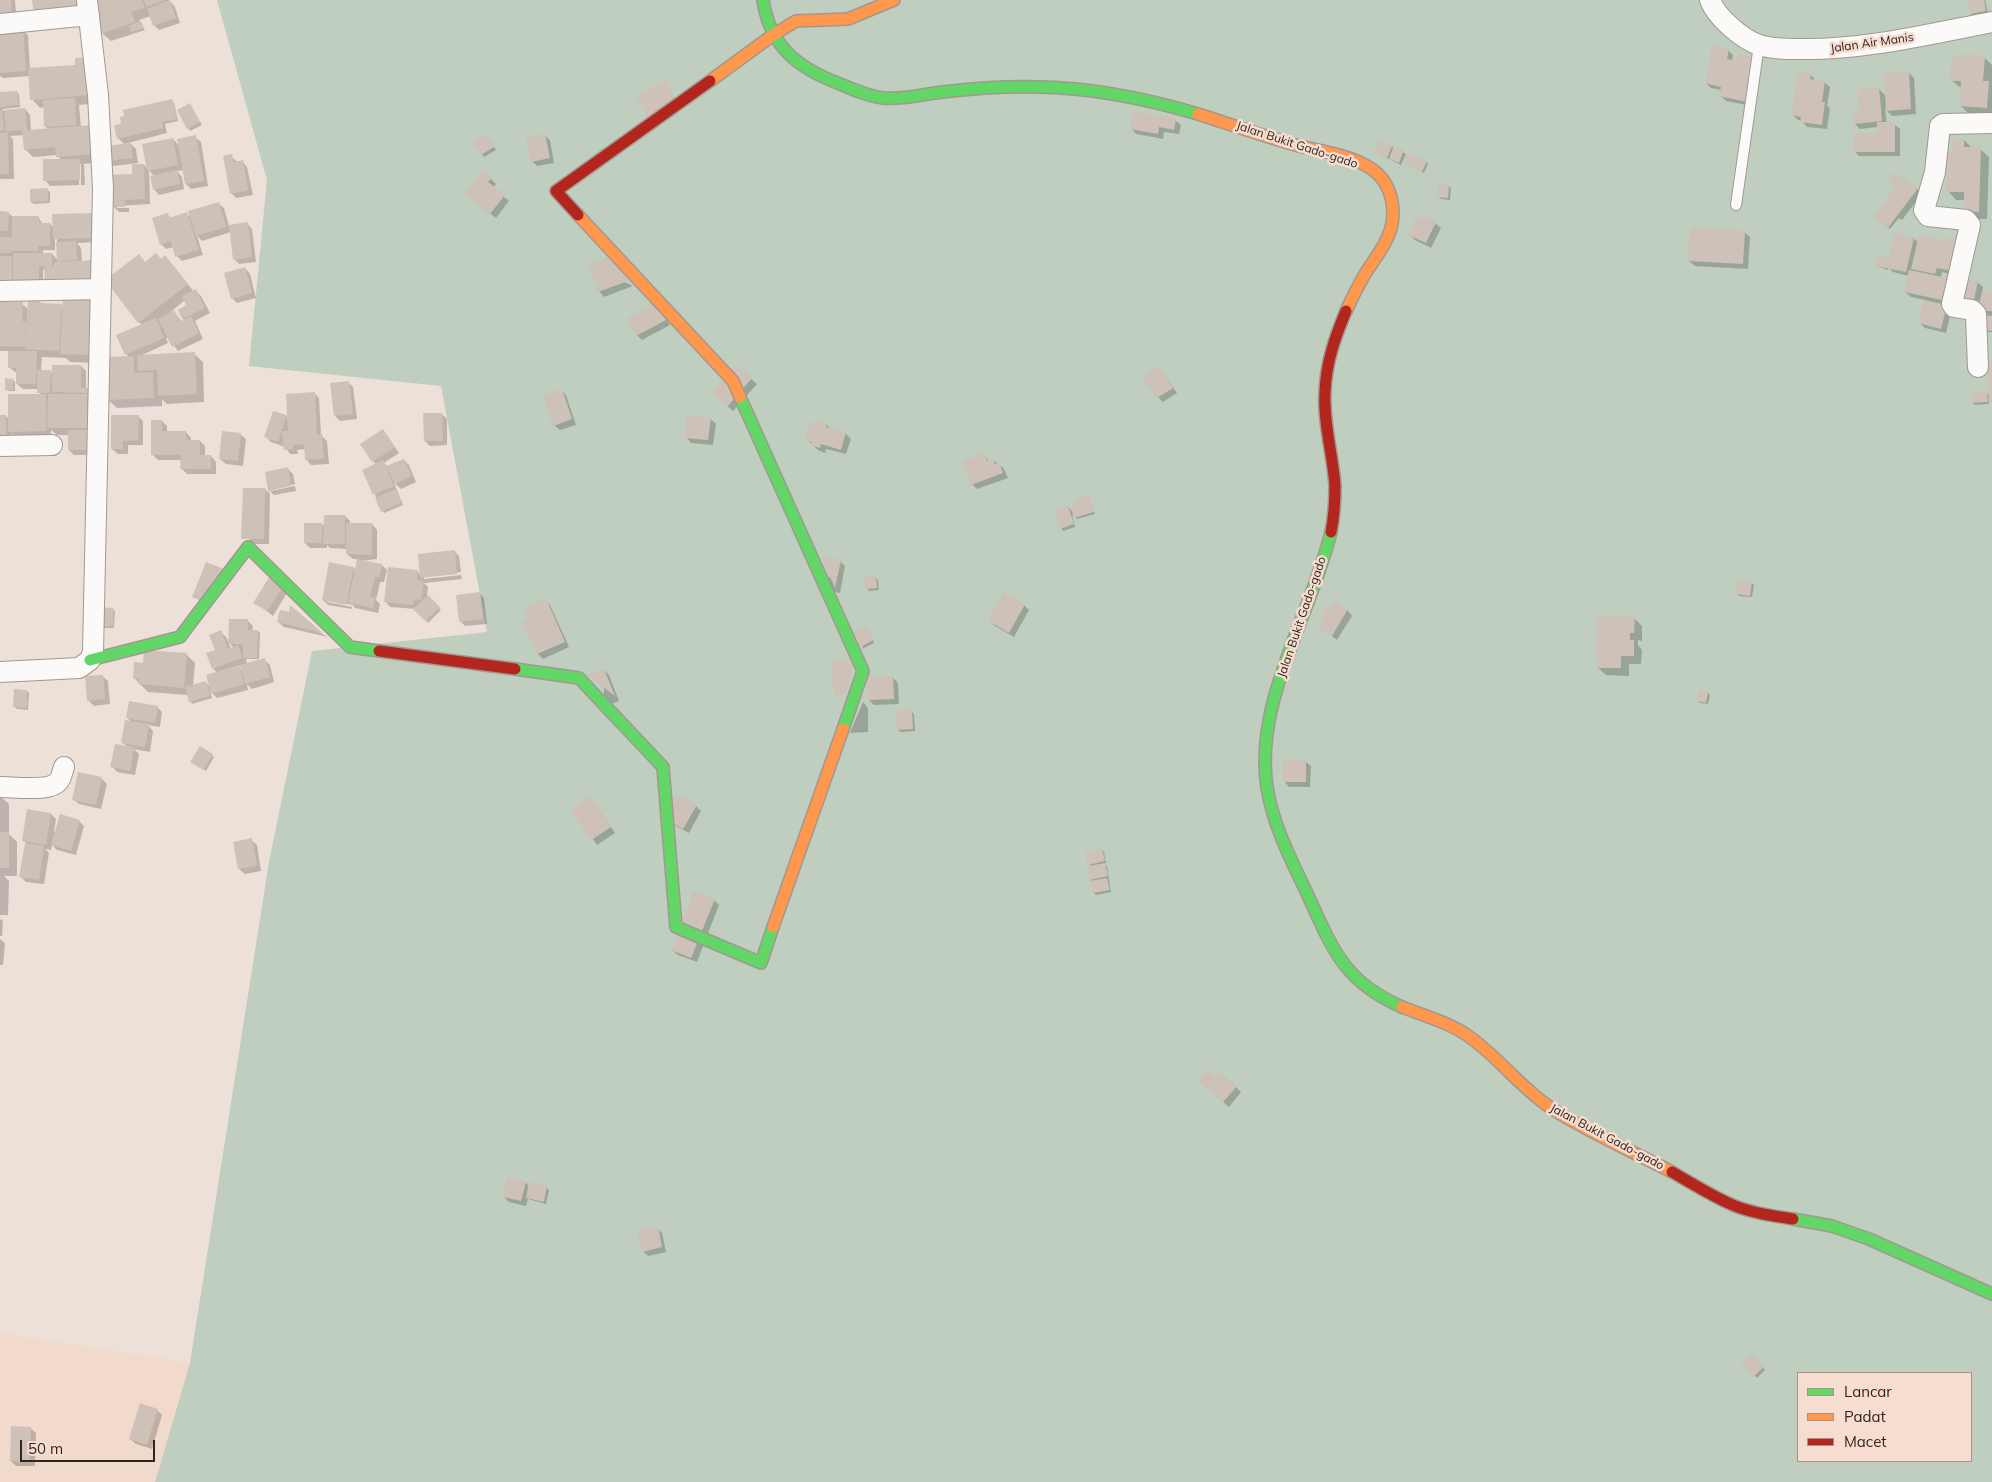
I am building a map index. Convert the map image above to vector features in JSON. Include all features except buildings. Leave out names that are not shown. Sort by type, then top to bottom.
[{"type":"street","name":"Jalan Bukit Gado-gado","points":[[763,0],[763,12],[772,35],[785,53],[802,67],[823,79],[872,96],[890,98],[942,91],[1036,86],[1100,92],[1211,117],[1293,144],[1342,157],[1369,169],[1385,182],[1393,204],[1391,232],[1362,278],[1346,312],[1328,360],[1323,390],[1325,426],[1334,489],[1335,509],[1331,531],[1316,585],[1273,698],[1264,738],[1264,765],[1271,811],[1340,961],[1358,981],[1380,996],[1449,1025],[1473,1039],[1497,1059],[1530,1093],[1552,1109],[1598,1135],[1684,1178],[1719,1200],[1758,1214],[1828,1225],[1856,1235],[1992,1294]]},
{"type":"street","points":[[0,672],[79,668],[90,660],[180,637],[248,547],[350,647],[579,678],[663,767],[676,927],[760,963],[863,671],[733,381],[556,191],[772,35],[796,21],[848,19],[894,0]]},
{"type":"street","name":"Jalan Air Manis","points":[[1710,0],[1730,26],[1759,45],[1778,48],[1833,50],[1992,22]]},
{"type":"street","points":[[0,24],[88,7],[98,95],[102,189],[93,652],[90,660]]},
{"type":"street","points":[[1978,367],[1976,314],[1972,310],[1954,307],[1952,304],[1970,225],[1966,220],[1928,216],[1924,210],[1935,172],[1940,126],[1943,124],[1992,123]]},
{"type":"street","points":[[0,291],[101,289]]},
{"type":"street","points":[[0,446],[52,446]]},
{"type":"street","points":[[0,787],[49,787],[57,784],[64,767]]},
{"type":"lane","points":[[1736,204],[1759,45]]},
{"type":"shaded area","points":[[0,1333],[190,1363],[155,1482],[0,1482]]},
{"type":"green space","points":[[217,0],[1992,0],[1992,1482],[155,1482],[190,1363],[269,862],[312,651],[487,632],[441,386],[249,366],[267,180]]},
{"type":"traffic: fast","points":[[763,0],[772,31],[788,54],[811,71],[872,96],[898,98],[980,88],[1061,88],[1121,95],[1198,114]]},
{"type":"traffic: fast","points":[[740,397],[863,671],[843,729]]},
{"type":"traffic: fast","points":[[1331,532],[1322,564],[1275,694],[1268,727],[1265,760],[1268,793],[1275,821],[1286,849],[1335,951],[1355,977],[1368,988],[1402,1007]]},
{"type":"traffic: fast","points":[[90,660],[180,637],[248,547],[350,647],[379,651]]},
{"type":"traffic: fast","points":[[515,669],[579,678],[663,767],[676,927],[761,963],[773,927]]},
{"type":"traffic: fast","points":[[1793,1219],[1832,1226],[1869,1239],[1992,1294]]},
{"type":"traffic: slow","points":[[710,81],[773,35],[796,21],[848,19],[894,0]]},
{"type":"traffic: slow","points":[[1198,114],[1280,141],[1349,158],[1369,167],[1382,179],[1391,197],[1392,224],[1384,244],[1365,274],[1346,311]]},
{"type":"traffic: slow","points":[[578,215],[733,381],[740,397]]},
{"type":"traffic: slow","points":[[773,927],[843,729]]},
{"type":"traffic: slow","points":[[1402,1007],[1455,1028],[1482,1046],[1530,1092],[1551,1108],[1595,1134],[1672,1172]]},
{"type":"traffic: jam","points":[[578,215],[556,191],[710,81]]},
{"type":"traffic: jam","points":[[1331,532],[1335,486],[1325,415],[1325,392],[1332,350],[1346,311]]},
{"type":"traffic: jam","points":[[379,651],[515,669]]},
{"type":"traffic: jam","points":[[1672,1172],[1735,1206],[1793,1219]]}]
